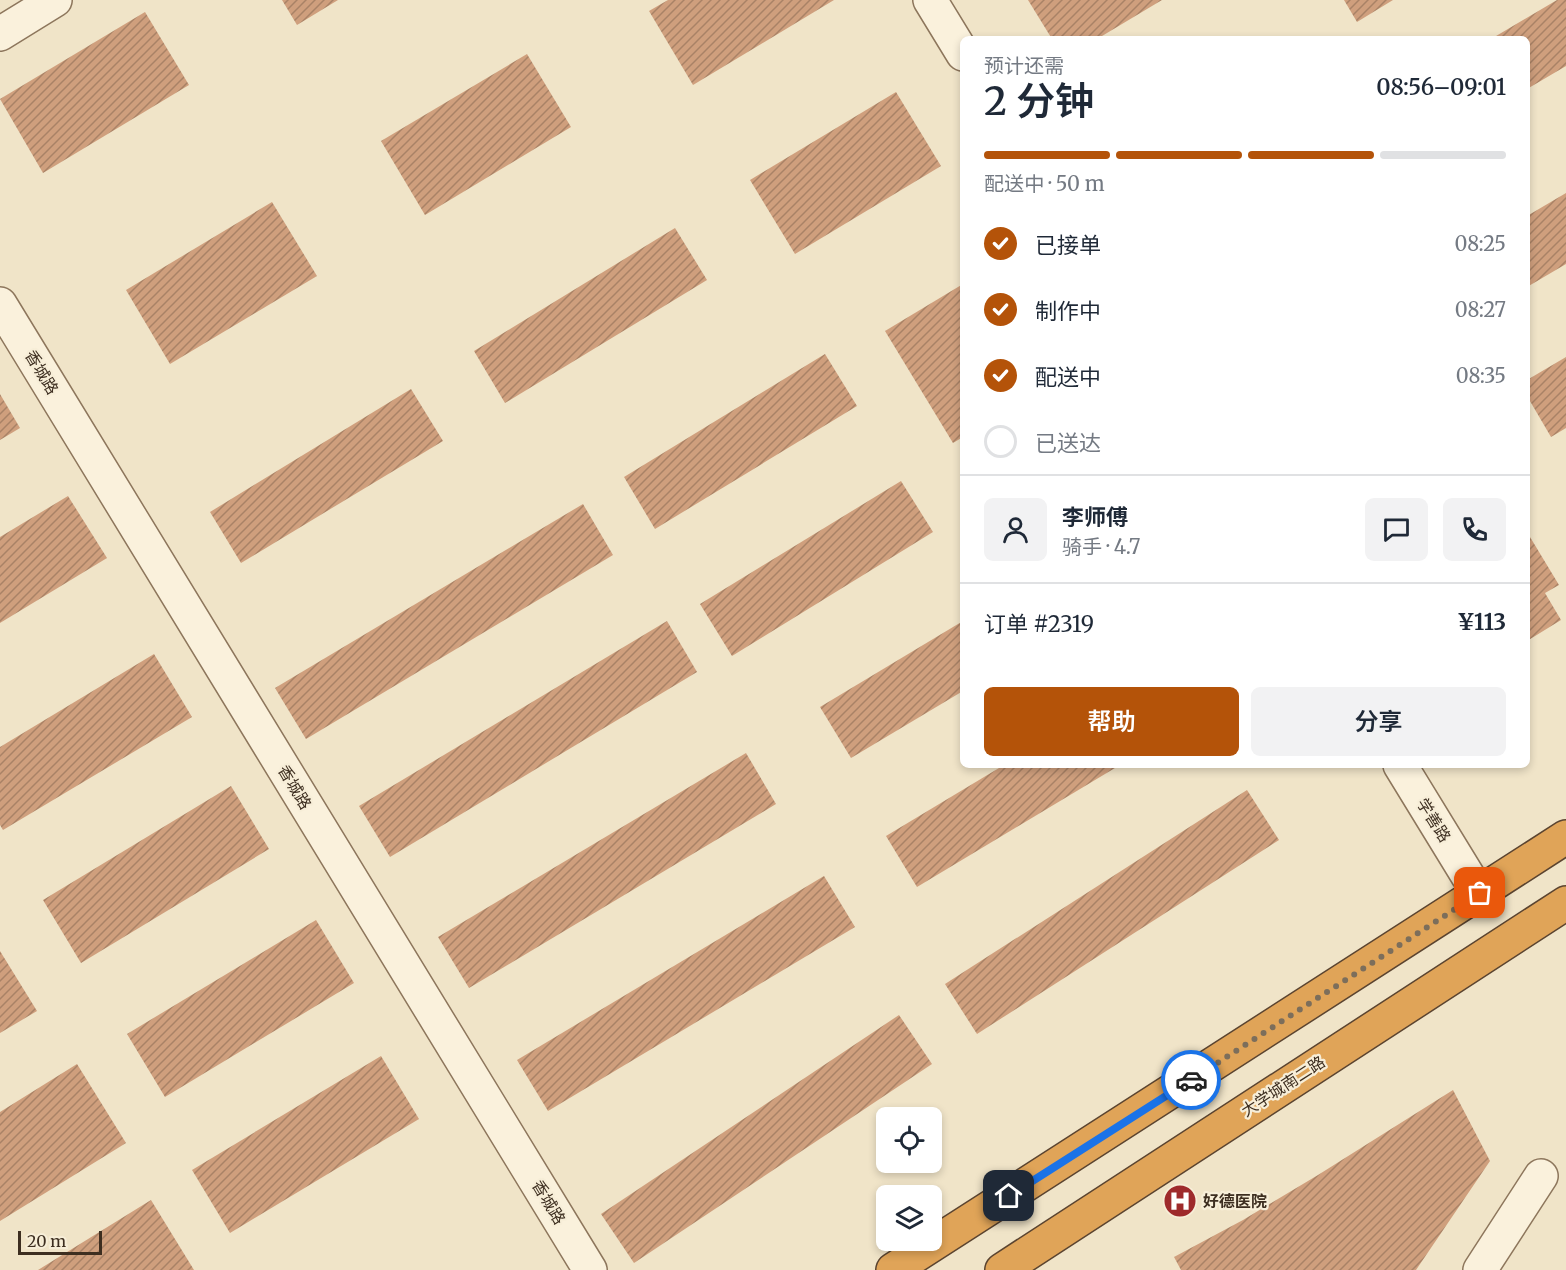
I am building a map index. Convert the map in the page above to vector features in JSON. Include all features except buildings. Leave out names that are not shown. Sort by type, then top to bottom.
[{"type":"highway","points":[[1222,1060],[1330,966],[1566,811]]},
{"type":"highway","points":[[893,1270],[1566,837]]},
{"type":"highway","name":"大学城南二路","points":[[1002,1270],[1566,903]]},
{"type":"street","points":[[0,34],[55,0]]},
{"type":"street","points":[[930,0],[960,49]]},
{"type":"street","name":"香城路","points":[[0,304],[590,1270]]},
{"type":"street","name":"学善路","points":[[1402,768],[1467,876]]},
{"type":"street","points":[[1480,1270],[1541,1176]]},
{"type":"way so far","points":[[1191,1080],[1480,893]]},
{"type":"place","name":"好德医院","points":[[1180,1201]]},
{"type":"route","points":[[1009,1196],[1191,1080]]}]
